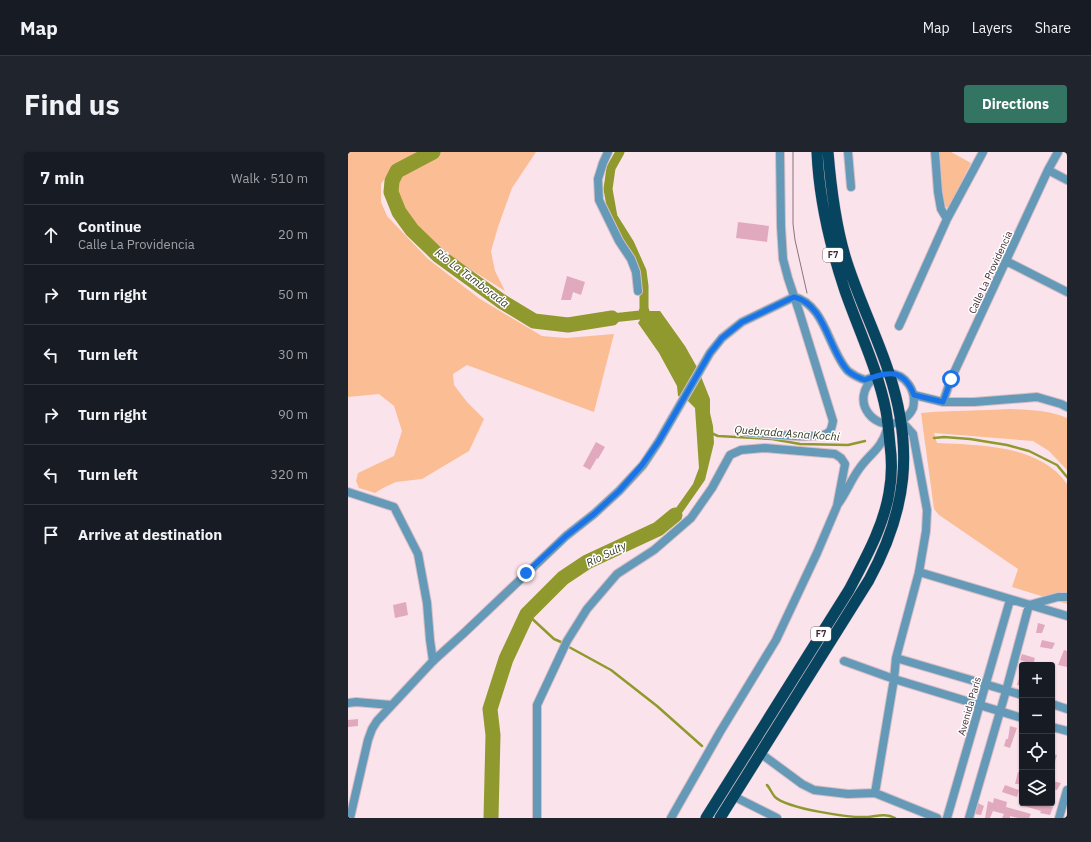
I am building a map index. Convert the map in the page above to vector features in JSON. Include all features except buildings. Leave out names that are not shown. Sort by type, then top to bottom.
[{"type":"highway","name":"F7","points":[[706,818],[849,590],[870,551],[883,518],[889,493],[891,464],[886,410],[876,376],[833,255],[818,176],[817,152]]},
{"type":"highway","name":"F7","points":[[720,818],[849,614],[880,559],[894,524],[902,492],[904,469],[901,421],[889,373],[855,287],[845,256],[832,194],[828,152]]},
{"type":"street","points":[[608,152],[598,179],[599,200],[619,241],[631,259],[636,272],[638,291]]},
{"type":"street","points":[[746,432],[822,436],[829,433],[832,428],[833,421],[783,260],[780,152]]},
{"type":"street","points":[[848,152],[851,187]]},
{"type":"street","points":[[936,152],[938,192],[941,209],[948,219]]},
{"type":"street","points":[[899,326],[948,219],[983,152]]},
{"type":"street","name":"Calle La Providencia","points":[[943,402],[951,379],[1048,170],[1058,152]]},
{"type":"street","points":[[1048,170],[1067,180]]},
{"type":"street","points":[[1006,261],[1067,292]]},
{"type":"street","points":[[350,818],[368,740],[377,721],[433,661],[566,536],[594,514],[619,491],[642,465],[659,441],[710,353],[722,338],[742,322],[794,297],[800,298],[811,306],[829,335],[841,362],[850,372],[865,380],[876,376],[889,373],[904,379],[910,386],[914,395],[913,409],[909,416],[901,421],[888,424],[879,422],[872,418],[867,412],[863,396],[869,382],[876,376]]},
{"type":"street","points":[[914,395],[943,402],[974,402],[1038,397],[1067,407]]},
{"type":"street","points":[[874,793],[894,679],[896,658],[919,572],[926,531],[927,510],[913,434],[901,421]]},
{"type":"street","points":[[837,506],[847,492],[859,468],[880,446],[888,424]]},
{"type":"street","points":[[537,818],[537,705],[567,641],[587,609],[617,574],[654,550],[691,518],[712,488],[730,455],[741,450],[765,448],[835,454],[841,458],[845,464],[837,506],[817,553],[776,640],[720,732],[671,818]]},
{"type":"street","points":[[348,492],[394,507],[418,554],[427,603],[433,661]]},
{"type":"street","points":[[919,572],[1067,616]]},
{"type":"street","points":[[1029,605],[1058,597],[1067,597]]},
{"type":"street","name":"Avenida París","points":[[947,818],[1010,600]]},
{"type":"street","points":[[969,818],[1029,605]]},
{"type":"street","points":[[896,658],[1019,695]]},
{"type":"street","points":[[844,661],[894,679],[1019,717]]},
{"type":"street","points":[[348,703],[356,702],[391,705]]},
{"type":"street","points":[[1055,705],[1067,709]]},
{"type":"street","points":[[1055,728],[1067,732]]},
{"type":"street","points":[[760,753],[802,784],[814,790],[848,794],[874,793],[937,818]]},
{"type":"street","points":[[1058,818],[1067,790]]},
{"type":"street","points":[[733,796],[778,818]]},
{"type":"shaded area","points":[[348,152],[417,152],[390,171],[381,184],[381,202],[387,216],[428,259],[480,299],[542,336],[566,338],[614,334],[594,412],[467,365],[453,374],[454,385],[467,402],[484,419],[469,451],[422,479],[396,482],[375,493],[359,488],[356,481],[358,473],[394,456],[402,431],[394,406],[379,394],[348,397]]},
{"type":"shaded area","points":[[439,152],[536,152],[512,188],[491,251],[495,271],[505,291],[454,259],[417,225],[402,204],[397,190],[399,177]]},
{"type":"shaded area","points":[[939,152],[951,152],[971,163],[948,209],[944,205],[942,195]]},
{"type":"shaded area","points":[[646,307],[648,311],[660,311],[685,346],[698,369],[710,399],[710,413],[713,426],[714,443],[705,480],[682,513],[662,532],[656,522],[676,508],[693,484],[699,468],[695,408],[685,398],[678,396],[677,386],[659,353],[638,323],[640,320],[639,309]]},
{"type":"shaded area","points":[[1011,409],[1047,412],[1067,418],[1067,470],[1049,451],[1033,441],[934,433],[937,443],[990,447],[1025,454],[1041,461],[1055,471],[1067,484],[1067,604],[1012,587],[1018,569],[939,515],[934,509],[921,413]]},
{"type":"waterway","name":"Río La Tamborada","points":[[433,152],[397,171],[392,181],[391,192],[399,212],[412,230],[439,256],[501,301],[534,321],[568,325],[612,318]]},
{"type":"waterway","points":[[620,152],[611,168],[608,189],[613,217],[630,244],[642,271],[644,308],[646,315]]},
{"type":"waterway","name":"Río La Tamborada","points":[[612,318],[640,315]]},
{"type":"waterway","name":"Quebrada Asna Kochi","points":[[711,433],[718,436],[772,439],[800,444],[848,445],[865,441]]},
{"type":"waterway","name":"Quebrada Asna Kochi","points":[[934,438],[944,437],[970,439],[1007,445],[1029,451],[1057,465],[1067,477]]},
{"type":"waterway","name":"Río Sulty","points":[[491,818],[493,735],[490,709],[506,659],[527,614],[563,578],[587,562],[658,529],[675,515]]},
{"type":"waterway","points":[[527,614],[554,639],[561,642]]},
{"type":"waterway","points":[[569,647],[611,670],[657,706],[702,746]]},
{"type":"waterway","points":[[767,785],[775,797],[782,801],[806,809],[848,816],[868,817],[885,815],[895,818]]},
{"type":"tram line","points":[[793,152],[793,224],[795,240],[807,293]]},
{"type":"route","points":[[526,573],[566,536],[594,514],[619,491],[642,465],[659,441],[710,353],[722,338],[742,322],[794,297],[800,298],[811,306],[829,335],[841,362],[850,372],[859,378],[865,380],[889,373],[897,375],[904,379],[910,386],[914,395],[943,402],[951,379]]}]
